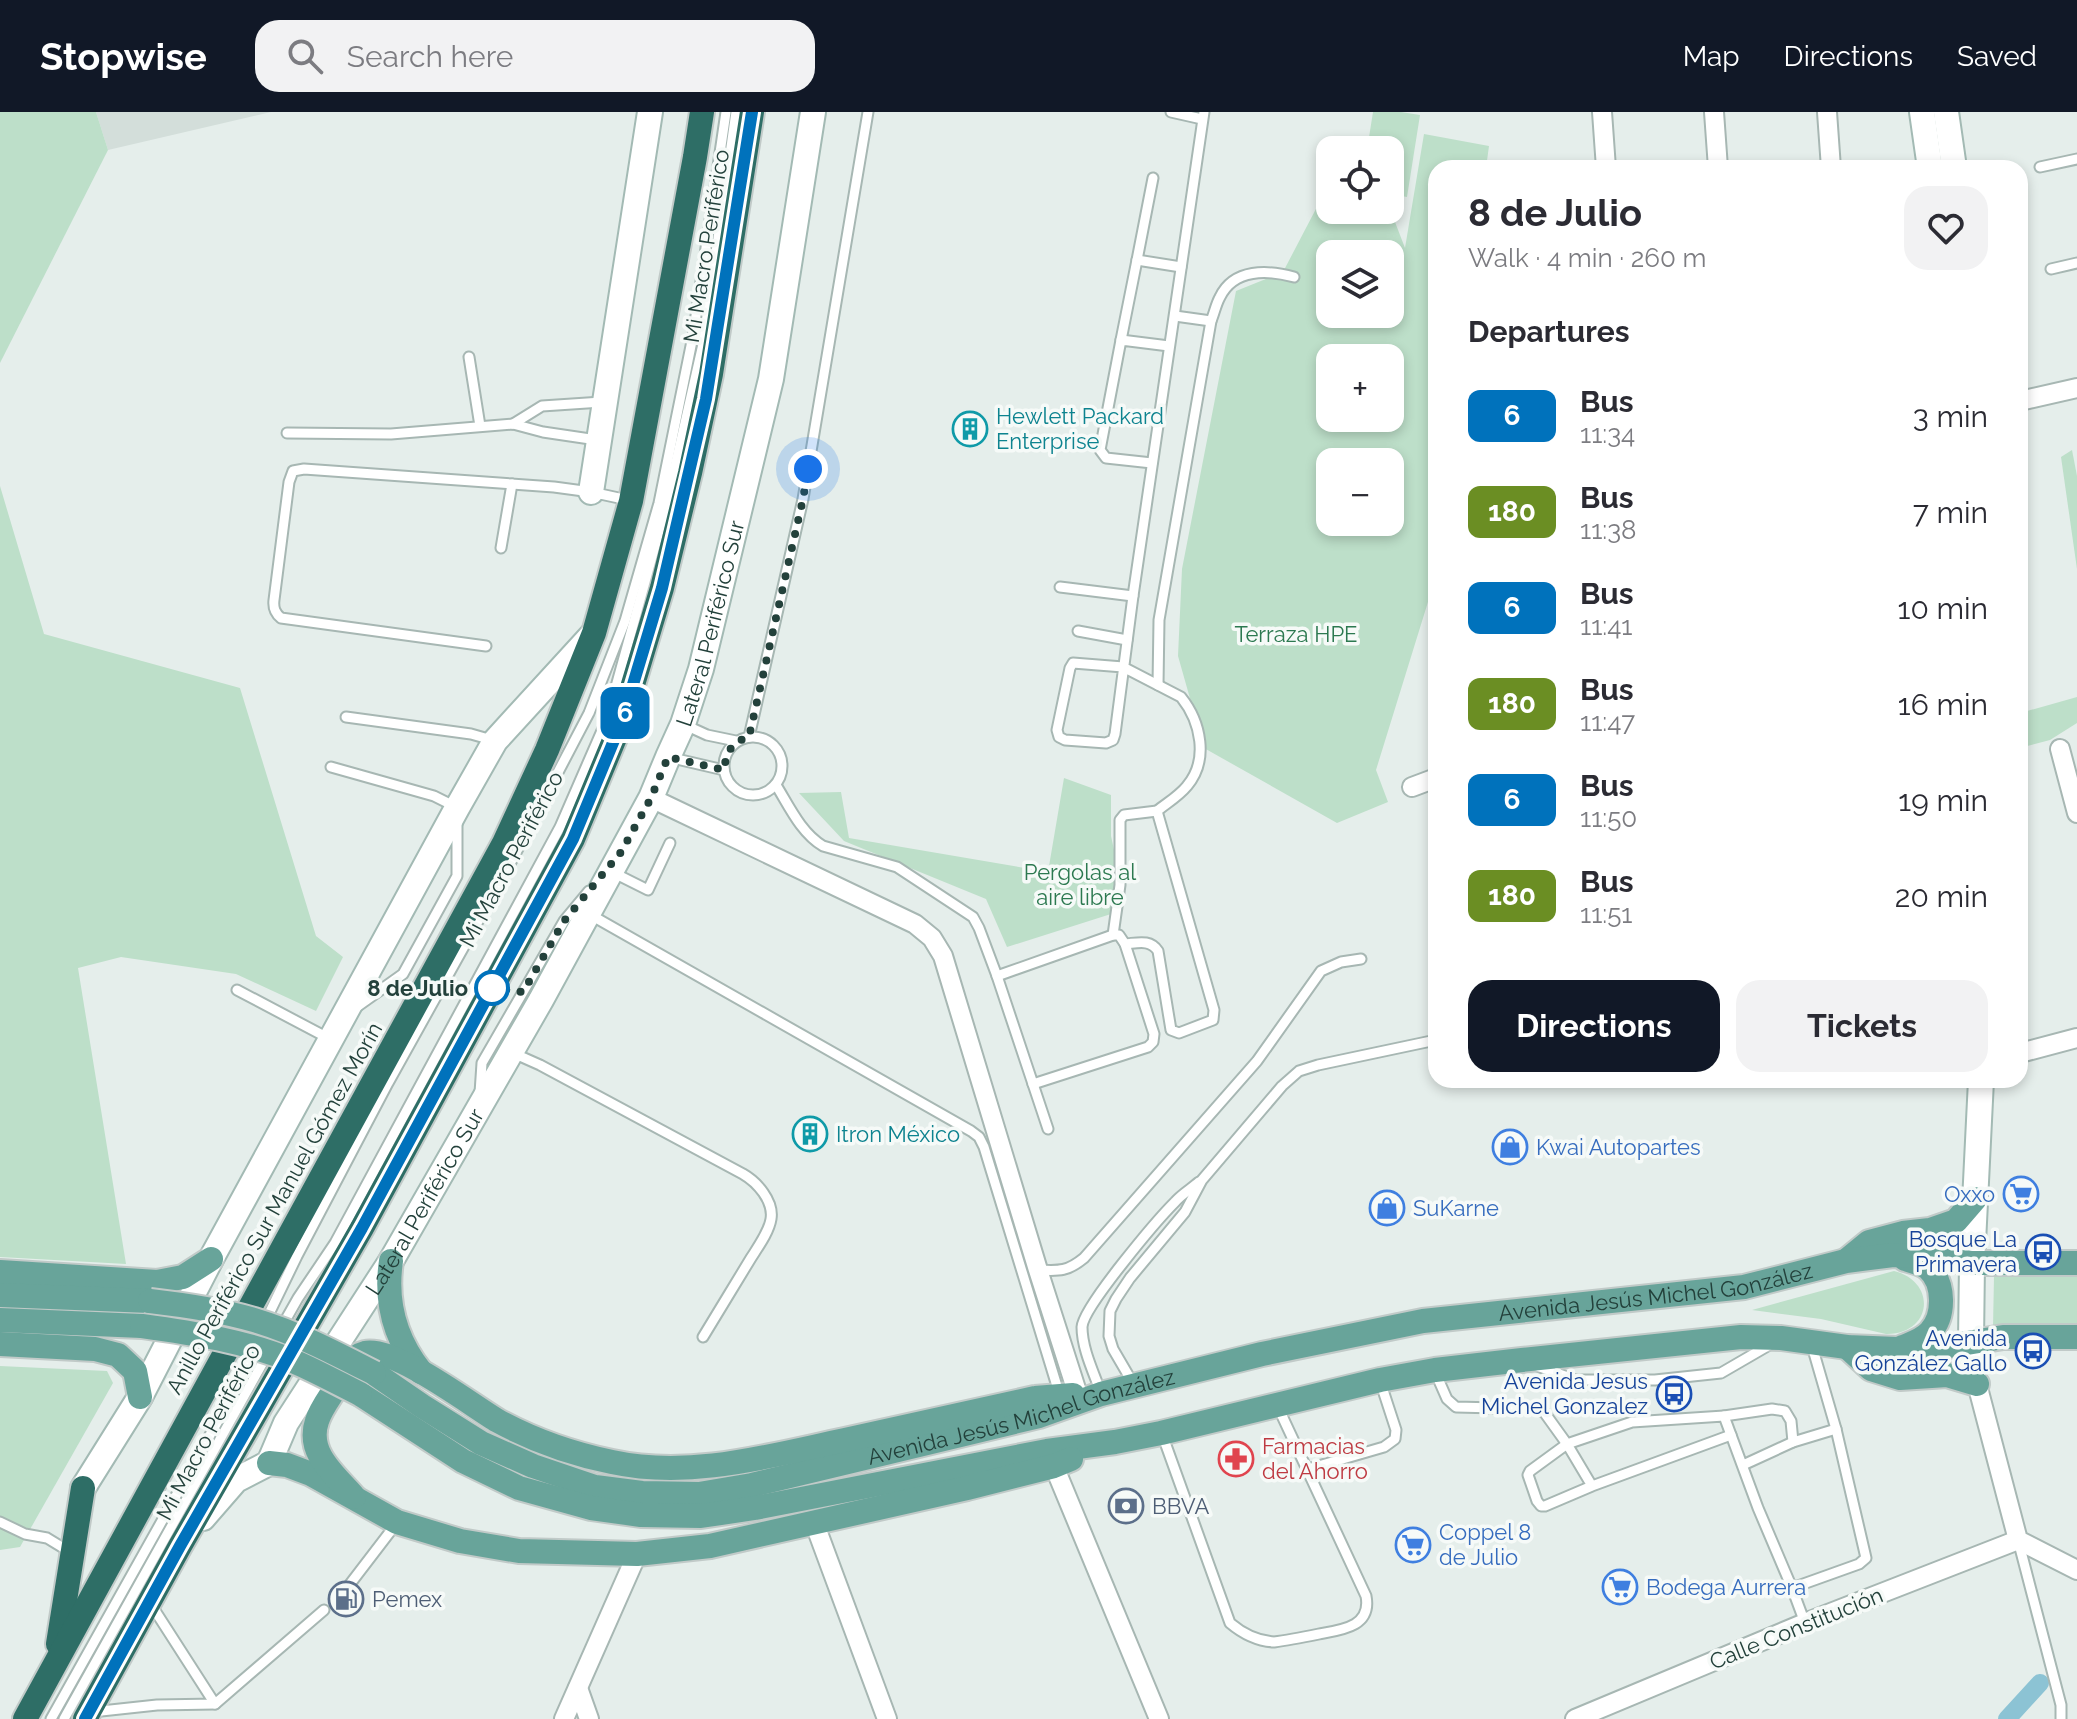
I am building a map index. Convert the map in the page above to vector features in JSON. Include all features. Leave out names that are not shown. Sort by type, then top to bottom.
[{"type":"highway","points":[[688,112],[695,157]]},
{"type":"highway","name":"Anillo Periférico Sur Manuel Gómez Morín","points":[[25,1719],[504,843],[547,750],[594,633],[631,501],[702,112]]},
{"type":"highway","points":[[87,1716],[180,1546],[362,1228],[565,853],[622,721],[662,588],[690,473],[711,374],[752,112]]},
{"type":"highway","points":[[744,169],[759,112]]},
{"type":"highway","points":[[55,1663],[83,1488]]},
{"type":"main road","points":[[1846,1261],[1869,1242],[1930,1230],[1956,1221],[1975,1199]]},
{"type":"main road","points":[[1893,1255],[1929,1269],[1938,1284],[1941,1300],[1939,1316],[1932,1331],[1919,1341],[1897,1349]]},
{"type":"main road","name":"Avenida Jesús Michel González","points":[[0,1295],[150,1301],[199,1307],[255,1320],[311,1341],[374,1373],[481,1443],[533,1466],[595,1487],[642,1493],[699,1494],[752,1485],[1039,1416],[1080,1395],[1135,1386],[1262,1354],[1423,1321],[1744,1287],[1846,1261],[1893,1255],[1972,1263],[2077,1263]]},
{"type":"main road","points":[[0,1272],[157,1282],[183,1277],[211,1259]]},
{"type":"main road","points":[[391,1261],[388,1284],[397,1332],[408,1356],[421,1372]]},
{"type":"main road","name":"Avenida Jesús Michel González","points":[[0,1320],[142,1326],[195,1333],[239,1344],[291,1360],[360,1394],[463,1461],[519,1488],[591,1508],[641,1515],[701,1516],[1047,1451],[1161,1433],[1380,1380],[1435,1370],[1741,1337],[1781,1338],[1847,1347],[1931,1349],[2003,1337],[2077,1337]]},
{"type":"main road","points":[[0,1344],[95,1349],[118,1355],[135,1371],[140,1397]]},
{"type":"main road","points":[[1847,1347],[1871,1369],[1900,1378],[1947,1375],[1977,1384]]},
{"type":"main road","points":[[354,1497],[320,1458],[313,1435],[317,1418],[353,1358],[367,1353],[379,1354],[421,1372],[499,1421],[548,1443],[611,1462],[650,1468],[736,1464],[1035,1398],[1080,1395]]},
{"type":"main road","points":[[269,1463],[287,1465],[311,1474],[397,1522],[460,1541],[519,1551],[637,1554],[710,1546],[967,1488],[1054,1466],[1115,1442]]},
{"type":"street","points":[[591,492],[650,112]]},
{"type":"street","name":"Lateral Periférico Sur","points":[[269,1463],[286,1423],[391,1261],[511,1052],[651,798],[683,724],[701,669],[771,379],[813,112]]},
{"type":"street","points":[[1602,112],[1605,160]]},
{"type":"street","points":[[1714,112],[1717,160]]},
{"type":"street","points":[[1827,112],[1830,160]]},
{"type":"street","points":[[1922,112],[1929,160]]},
{"type":"street","points":[[1946,112],[1953,160]]},
{"type":"street","points":[[2028,399],[2077,388]]},
{"type":"street","points":[[83,1488],[140,1397],[330,1039],[495,741],[594,633]]},
{"type":"street","points":[[2060,749],[2077,813]]},
{"type":"street","points":[[1412,787],[1428,781]]},
{"type":"street","points":[[651,798],[915,924],[932,938],[943,956],[1038,1270],[1080,1395]]},
{"type":"street","points":[[2028,1051],[2077,1038]]},
{"type":"street","points":[[1981,1088],[1971,1342],[1977,1384],[2018,1540],[2077,1570]]},
{"type":"street","points":[[180,1546],[236,1480],[269,1463]]},
{"type":"street","points":[[1054,1466],[1159,1719]]},
{"type":"street","points":[[814,1522],[887,1719]]},
{"type":"street","name":"Calle Constitución","points":[[1575,1719],[1805,1623],[2018,1540]]},
{"type":"street","points":[[564,1719],[637,1554]]},
{"type":"street","points":[[578,1688],[589,1719]]},
{"type":"lane","name":"Mi Macro Periférico","points":[[51,1719],[219,1419],[304,1243],[589,713],[625,621],[659,503],[693,336],[726,112]]},
{"type":"lane","name":"Mi Macro Periférico","points":[[64,1719],[298,1298],[335,1243],[560,827],[607,719],[666,506],[703,344],[736,112]]},
{"type":"lane","points":[[749,737],[803,499],[868,112]]},
{"type":"lane","points":[[1113,935],[1120,885],[1120,820],[1124,815],[1157,811],[1185,790],[1199,765],[1199,730],[1181,697],[1123,667],[1071,664],[1057,730],[1059,737],[1065,740],[1106,743],[1113,740],[1115,734],[1123,667],[1133,596],[1203,115],[1171,112]]},
{"type":"lane","points":[[2040,167],[2077,159]]},
{"type":"lane","points":[[1152,463],[1106,458],[1100,450],[1153,178]]},
{"type":"lane","points":[[1137,260],[1181,267]]},
{"type":"lane","points":[[2051,269],[2077,263]]},
{"type":"lane","points":[[1158,685],[1161,604],[1211,321],[1220,296],[1230,283],[1247,274],[1272,271],[1294,277]]},
{"type":"lane","points":[[1175,316],[1211,321]]},
{"type":"lane","points":[[1121,340],[1169,346]]},
{"type":"lane","points":[[469,357],[480,426]]},
{"type":"lane","points":[[513,424],[542,406],[605,402]]},
{"type":"lane","points":[[287,433],[391,434],[513,424],[599,440]]},
{"type":"lane","points":[[486,646],[281,618],[276,614],[273,607],[293,471],[304,469],[512,484],[591,492],[631,501]]},
{"type":"lane","points":[[501,548],[512,484]]},
{"type":"lane","points":[[1060,587],[1133,596]]},
{"type":"lane","points":[[1078,631],[1127,640]]},
{"type":"lane","points":[[346,717],[471,734],[495,741]]},
{"type":"lane","points":[[683,724],[707,735],[736,741],[755,737],[769,741],[779,752],[782,772],[776,785],[765,793],[753,796],[742,794],[729,784],[724,770],[725,755],[736,741]]},
{"type":"lane","points":[[668,757],[724,770]]},
{"type":"lane","points":[[331,767],[434,796],[457,808],[457,876],[403,974],[342,1017]]},
{"type":"lane","points":[[776,785],[807,834],[815,841],[897,867],[968,913],[979,928],[997,976],[1048,1129]]},
{"type":"lane","points":[[1125,944],[1149,943],[1158,951],[1171,1030],[1179,1033],[1213,1020],[1214,1010],[1157,811]]},
{"type":"lane","points":[[479,1108],[482,1063],[564,921],[616,862],[648,890],[670,843]]},
{"type":"lane","points":[[588,913],[979,1137],[1080,1395]]},
{"type":"lane","points":[[997,976],[1113,935],[1119,935],[1125,944],[1154,1034],[1153,1042],[1148,1047],[1033,1084]]},
{"type":"lane","points":[[1038,1270],[1062,1271],[1084,1258],[1257,1061],[1321,971],[1341,962],[1361,959]]},
{"type":"lane","points":[[237,990],[330,1039]]},
{"type":"lane","points":[[1080,1395],[1084,1341],[1082,1325],[1086,1314],[1122,1263],[1176,1200],[1202,1180],[1282,1086],[1299,1071],[1428,1042]]},
{"type":"lane","points":[[511,1052],[743,1174],[761,1190],[770,1206],[771,1219],[762,1241],[703,1337]]},
{"type":"lane","points":[[1135,1386],[1113,1349],[1109,1336],[1110,1311],[1130,1278],[1185,1212],[1202,1180]]},
{"type":"lane","points":[[1522,1360],[1576,1380],[1655,1380],[1721,1373],[1781,1338]]},
{"type":"lane","points":[[1792,1588],[1859,1564],[1866,1558],[1836,1429],[1811,1342]]},
{"type":"lane","points":[[1435,1370],[1447,1399],[1456,1407],[1535,1409],[1544,1412],[1592,1486]]},
{"type":"lane","points":[[1308,1469],[1384,1447],[1395,1439],[1396,1430],[1380,1380]]},
{"type":"lane","points":[[1161,1433],[1230,1623],[1240,1632],[1274,1642],[1345,1629],[1362,1618],[1367,1604],[1363,1588],[1277,1405]]},
{"type":"lane","points":[[1731,1435],[1545,1506],[1537,1501],[1528,1478],[1529,1473],[1567,1444],[1632,1422],[1782,1410],[1791,1421],[1793,1442]]},
{"type":"lane","points":[[1724,1416],[1805,1623]]},
{"type":"lane","points":[[1743,1465],[1793,1442],[1836,1429]]},
{"type":"lane","points":[[0,1522],[25,1534],[47,1538],[72,1554]]},
{"type":"lane","points":[[347,1588],[397,1522]]},
{"type":"lane","points":[[2018,1540],[2061,1705],[2061,1719]]},
{"type":"lane","points":[[149,1602],[215,1704]]},
{"type":"lane","points":[[87,1716],[157,1705],[215,1704],[324,1610]]},
{"type":"shaded area","points":[[96,112],[271,112],[108,150]]},
{"type":"green space","points":[[0,112],[96,112],[108,150],[0,363]]},
{"type":"green space","points":[[1373,112],[1420,115],[1407,197],[1404,196],[1404,136],[1369,136]]},
{"type":"green space","name":"Terraza HPE","points":[[1424,134],[1489,146],[1487,160],[1428,160],[1428,602],[1376,770],[1388,802],[1337,823],[1204,748],[1178,656],[1182,569],[1236,291],[1283,272],[1316,209],[1316,224],[1396,224],[1402,240],[1316,240],[1316,328],[1404,328],[1404,245],[1405,248]]},
{"type":"green space","points":[[2072,450],[2077,476],[2077,569],[2061,457]]},
{"type":"green space","points":[[0,486],[44,634],[240,688],[316,936],[343,957],[316,1011],[236,974],[121,957],[78,968],[126,1264],[0,1257]]},
{"type":"green space","points":[[2077,697],[2077,723],[2050,740],[2028,746],[2028,711]]},
{"type":"green space","name":"Pergolas al aire libre","points":[[1064,778],[1111,795],[1111,836],[1118,868],[1111,914],[1007,947],[986,899],[844,841],[799,793],[841,792],[849,838],[1048,872]]},
{"type":"green space","points":[[1894,1271],[1908,1277],[1923,1296],[1924,1307],[1920,1317],[1913,1326],[1901,1332],[1886,1334],[1821,1319],[1752,1310]]},
{"type":"green space","points":[[2077,1275],[2077,1323],[1993,1327],[1994,1277]]},
{"type":"green space","points":[[0,1366],[107,1371],[113,1383],[20,1547],[0,1550]]},
{"type":"waterway","points":[[2007,1719],[2040,1683]]},
{"type":"bus line","name":"6","points":[[85,1719],[362,1228],[573,839],[622,721],[662,588],[706,399],[752,112]]},
{"type":"place","name":"Hewlett Packard Enterprise","points":[[970,429]]},
{"type":"place","name":"8 de Julio","points":[[492,988]]},
{"type":"place","name":"Itron México","points":[[810,1134]]},
{"type":"place","name":"Kwai Autopartes","points":[[1510,1147]]},
{"type":"place","name":"Oxxo","points":[[2021,1194]]},
{"type":"place","name":"SuKarne","points":[[1387,1208]]},
{"type":"place","name":"Bosque La Primavera","points":[[2043,1252]]},
{"type":"place","name":"Avenida González Gallo","points":[[2033,1351]]},
{"type":"place","name":"Avenida Jesus Michel Gonzalez","points":[[1674,1394]]},
{"type":"place","name":"Farmacias del Ahorro","points":[[1236,1459]]},
{"type":"place","name":"BBVA","points":[[1126,1506]]},
{"type":"place","name":"Coppel 8 de Julio","points":[[1413,1545]]},
{"type":"place","name":"Bodega Aurrera","points":[[1620,1587]]},
{"type":"place","name":"Pemex","points":[[346,1599]]},
{"type":"route","points":[[492,988],[523,992],[564,921],[621,852],[651,798],[668,757],[724,770],[725,755],[732,745],[749,737],[808,469]]}]
